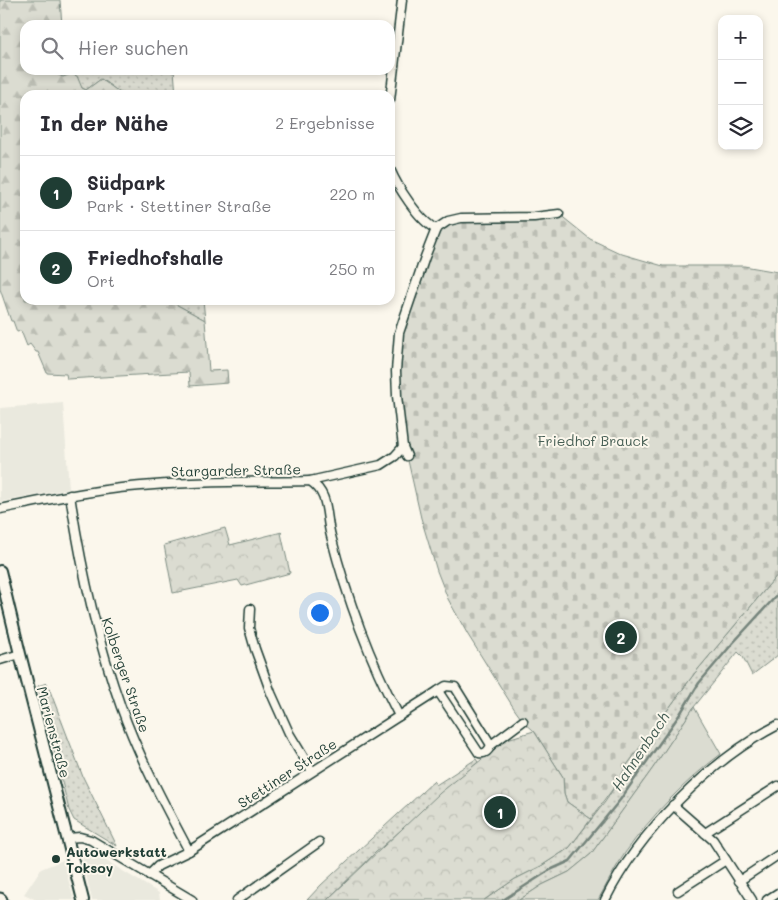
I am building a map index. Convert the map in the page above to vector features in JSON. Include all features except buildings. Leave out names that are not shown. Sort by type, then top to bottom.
[{"type":"street","points":[[395,58],[402,0]]},
{"type":"street","points":[[391,90],[393,75]]},
{"type":"street","points":[[395,179],[429,226],[436,229]]},
{"type":"street","points":[[407,456],[403,447],[396,388],[399,334],[436,229],[448,221],[461,218],[534,217],[559,214]]},
{"type":"street","points":[[310,481],[381,465],[395,456],[403,447]]},
{"type":"street","name":"Stargarder Straße","points":[[0,510],[70,495],[152,485],[230,481],[310,481],[319,487],[324,495],[330,534],[346,592],[362,637],[380,679],[399,716]]},
{"type":"street","name":"Kolberger Straße","points":[[70,495],[83,576],[109,672],[121,708],[140,753],[189,851]]},
{"type":"street","name":"Marienstraße","points":[[0,571],[83,900]]},
{"type":"street","points":[[250,609],[249,628],[271,694],[290,733],[312,771]]},
{"type":"street","points":[[0,660],[20,654]]},
{"type":"street","points":[[491,745],[454,687],[446,686],[438,691],[478,753],[484,754],[491,745],[523,721]]},
{"type":"street","name":"Stettiner Straße","points":[[149,875],[158,866],[189,851],[438,691]]},
{"type":"street","points":[[605,900],[635,852],[674,805],[725,760],[757,737],[778,725]]},
{"type":"street","points":[[705,834],[778,786]]},
{"type":"street","points":[[674,805],[713,840],[752,900]]},
{"type":"street","points":[[68,838],[80,836],[91,840],[192,900]]},
{"type":"street","points":[[237,900],[319,842]]},
{"type":"street","points":[[739,881],[778,855]]},
{"type":"street","points":[[678,891],[726,860]]},
{"type":"street","points":[[767,900],[778,892]]},
{"type":"shaded area","points":[[63,403],[69,489],[0,502],[0,408]]},
{"type":"shaded area","points":[[85,848],[159,893],[160,900],[92,900],[81,853],[81,850]]},
{"type":"shaded area","points":[[63,860],[74,900],[36,900],[24,894],[41,869]]},
{"type":"green space","points":[[0,0],[60,0],[62,20],[20,20],[20,75],[58,75],[63,77],[74,75],[77,76],[82,88],[86,90],[20,90],[20,305],[177,305],[205,320],[209,371],[227,370],[228,383],[190,386],[189,372],[67,379],[66,374],[47,373],[38,352],[30,344],[27,346],[21,331],[17,332],[13,321],[11,321],[0,289]]},
{"type":"green space","points":[[72,75],[174,75],[176,90],[116,90],[101,79],[86,90],[82,88]]},
{"type":"green space","points":[[101,79],[116,90],[86,90]]},
{"type":"green space","name":"Friedhof Brauck","points":[[559,214],[590,239],[622,254],[663,266],[744,266],[778,272],[778,574],[694,674],[627,765],[617,783],[591,819],[567,802],[564,793],[563,777],[534,731],[515,710],[448,599],[437,571],[421,518],[407,456],[397,396],[397,351],[432,238],[448,221]]},
{"type":"green space","points":[[177,305],[204,305],[205,320]]},
{"type":"green space","points":[[225,528],[230,545],[282,532],[290,573],[242,586],[238,580],[173,593],[164,545]]},
{"type":"green space","points":[[778,574],[778,655],[752,675],[743,657],[738,652],[694,707],[591,854],[569,872],[542,885],[519,900],[484,900],[515,879],[541,866],[569,848],[605,802],[627,765],[694,674]]},
{"type":"green space","points":[[47,683],[83,777],[117,846],[74,820],[69,810],[38,686]]},
{"type":"green space","points":[[694,707],[721,754],[681,788],[646,825],[614,870],[598,900],[519,900],[542,885],[569,872],[591,854]]},
{"type":"green space","points":[[534,731],[563,777],[564,793],[567,802],[591,819],[569,848],[541,866],[515,879],[484,900],[327,900],[440,793],[507,739]]},
{"type":"green space","points":[[476,759],[478,762],[375,853],[327,900],[307,900],[434,781],[436,785]]},
{"type":"waterway","name":"Hahnenbach","points":[[503,900],[550,870],[570,861],[620,800],[680,714],[699,683],[778,594]]},
{"type":"place","name":"Friedhofshalle","points":[[621,637]]},
{"type":"place","name":"Südpark","points":[[500,812]]},
{"type":"place","name":"Autowerkstatt Toksoy","points":[[56,859]]}]
